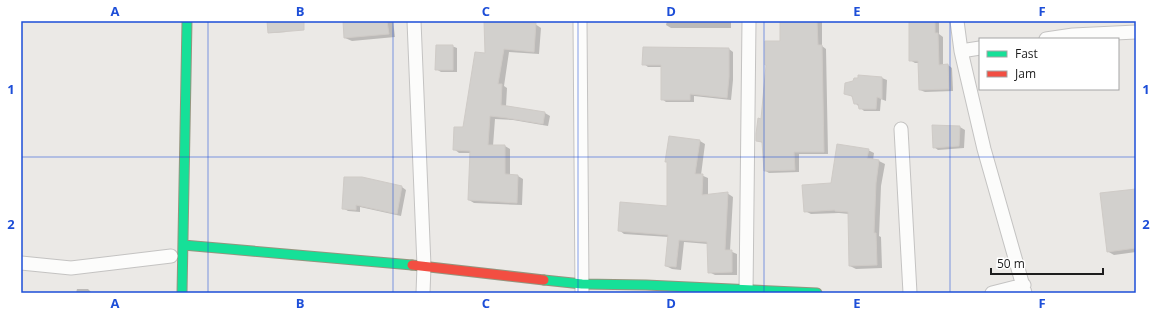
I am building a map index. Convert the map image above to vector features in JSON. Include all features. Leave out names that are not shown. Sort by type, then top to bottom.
[{"type":"street","points":[[182,293],[187,21]]},
{"type":"street","points":[[414,21],[424,266],[423,293]]},
{"type":"street","points":[[580,21],[582,288]]},
{"type":"street","points":[[746,291],[750,21]]},
{"type":"street","points":[[957,21],[961,51],[984,149],[1025,289],[992,293]]},
{"type":"street","points":[[1053,38],[1121,27],[1136,32]]},
{"type":"street","points":[[961,51],[979,48]]},
{"type":"street","points":[[901,129],[910,293]]},
{"type":"street","points":[[183,245],[424,266],[582,288],[817,293]]},
{"type":"street","points":[[21,263],[71,268],[171,256]]},
{"type":"building","points":[[267,21],[304,21],[304,30],[268,33]]},
{"type":"building","points":[[343,21],[387,21],[389,34],[344,38]]},
{"type":"building","points":[[484,21],[536,23],[534,52],[504,49],[498,84],[502,84],[501,105],[545,112],[543,124],[490,116],[488,145],[505,145],[505,174],[518,175],[517,203],[468,200],[470,151],[453,150],[454,127],[463,127],[475,52],[485,53]]},
{"type":"building","points":[[780,21],[817,21],[818,45],[822,45],[824,152],[794,152],[795,170],[764,171],[762,142],[756,141],[756,134],[758,118],[761,119],[766,65],[765,41],[780,41]]},
{"type":"building","points":[[909,21],[935,21],[935,33],[938,33],[939,65],[948,64],[949,89],[919,90],[918,61],[909,61]]},
{"type":"building","points":[[436,45],[453,45],[453,70],[435,70]]},
{"type":"building","points":[[643,47],[729,48],[727,98],[690,94],[690,100],[661,100],[661,65],[642,65]]},
{"type":"building","points":[[858,75],[882,77],[882,99],[877,97],[876,109],[859,109],[858,104],[854,104],[852,96],[844,94],[845,83],[853,81],[854,78],[858,78]]},
{"type":"building","points":[[932,125],[960,126],[959,146],[933,148]]},
{"type":"building","points":[[669,136],[700,140],[695,174],[703,174],[702,195],[728,192],[725,250],[732,250],[732,272],[708,273],[707,242],[679,240],[676,267],[665,266],[668,235],[618,231],[620,202],[667,206],[667,162],[665,162]]},
{"type":"building","points":[[837,144],[869,149],[867,158],[879,160],[876,183],[874,233],[876,233],[877,265],[849,266],[848,212],[835,210],[804,212],[802,185],[831,183]]},
{"type":"building","points":[[344,177],[362,177],[402,186],[397,214],[356,205],[356,210],[342,209]]},
{"type":"building","points":[[1136,189],[1136,248],[1107,252],[1100,193]]},
{"type":"traffic: fast","points":[[182,293],[187,21]]},
{"type":"traffic: fast","points":[[183,245],[412,265]]},
{"type":"traffic: fast","points":[[544,280],[582,284],[646,285],[817,293]]},
{"type":"traffic: jam","points":[[412,265],[544,280]]}]
